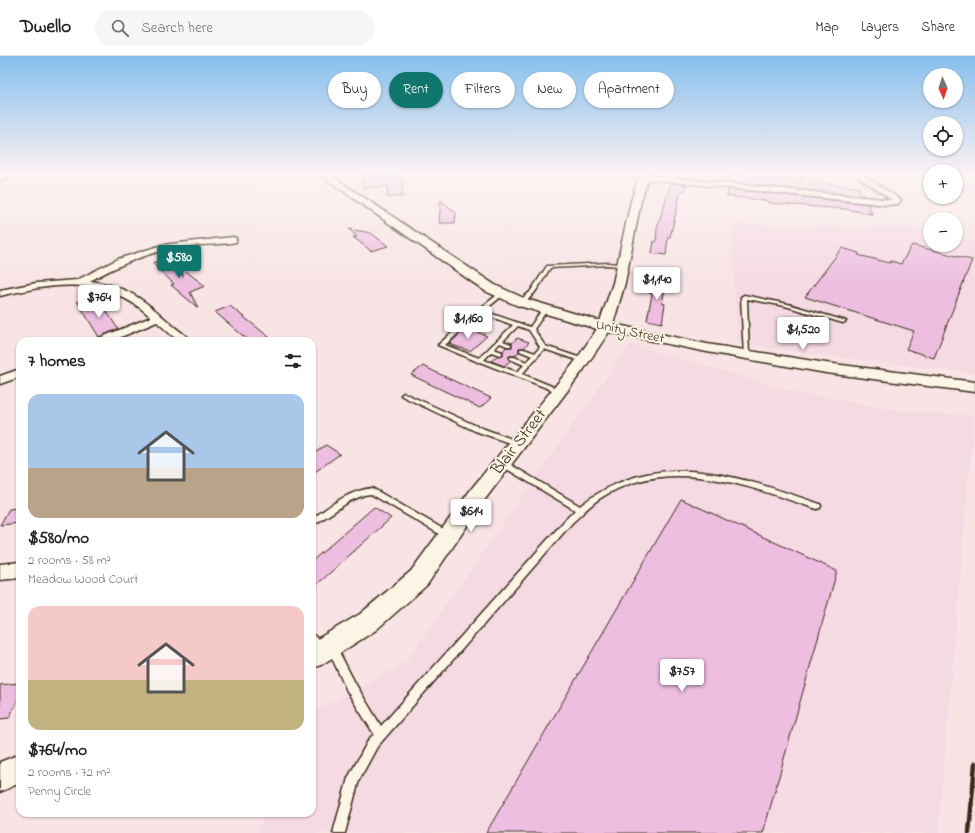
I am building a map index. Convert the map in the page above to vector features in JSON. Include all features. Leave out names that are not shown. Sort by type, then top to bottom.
[{"type":"street","name":"Unity Street","points":[[375,210],[460,269],[502,294],[545,310],[605,327],[746,355],[826,368],[975,387]]},
{"type":"street","name":"Blair Street","points":[[319,648],[368,622],[419,578],[503,463],[582,360],[605,327],[619,283],[634,210]]},
{"type":"street","points":[[80,282],[122,261],[148,251],[206,241],[233,240]]},
{"type":"street","points":[[0,293],[38,286],[80,282],[118,290],[140,303],[180,337]]},
{"type":"street","points":[[111,337],[158,318]]},
{"type":"street","points":[[0,380],[16,374]]},
{"type":"street","points":[[0,572],[16,570]]},
{"type":"street","points":[[0,777],[16,770]]},
{"type":"lane","points":[[521,302],[532,293],[549,267],[609,264],[623,266]]},
{"type":"lane","points":[[502,294],[441,345],[559,391]]},
{"type":"lane","points":[[746,355],[744,297],[786,305],[842,321]]},
{"type":"lane","points":[[531,329],[545,310]]},
{"type":"lane","points":[[480,311],[531,329],[543,348],[582,360]]},
{"type":"lane","points":[[479,361],[517,324]]},
{"type":"lane","points":[[499,341],[509,345]]},
{"type":"lane","points":[[518,375],[543,348]]},
{"type":"lane","points":[[490,350],[500,353]]},
{"type":"lane","points":[[522,350],[536,354]]},
{"type":"lane","points":[[512,358],[528,364]]},
{"type":"lane","points":[[404,395],[477,429],[518,444]]},
{"type":"lane","points":[[503,463],[581,510]]},
{"type":"lane","points":[[339,833],[354,778],[373,743],[569,521],[590,502],[607,492],[649,475],[669,472],[692,472],[728,479],[817,506]]},
{"type":"lane","points":[[316,520],[344,500],[363,492],[372,491],[449,536]]},
{"type":"lane","points":[[319,648],[351,687],[380,734]]},
{"type":"shaded area","points":[[731,224],[911,227],[923,230],[923,252],[963,252],[963,238],[975,241],[975,373],[811,354],[737,343]]},
{"type":"shaded area","points":[[630,344],[797,393],[911,412],[974,416],[938,833],[258,833],[263,817],[316,817],[316,711],[405,663]]},
{"type":"building","points":[[440,210],[453,210],[456,213],[455,223],[439,223]]},
{"type":"building","points":[[663,210],[676,210],[670,237],[668,237],[666,255],[652,253],[654,241],[656,242],[657,228]]},
{"type":"building","points":[[852,210],[871,210],[872,214]]},
{"type":"building","points":[[349,229],[371,233],[388,246],[371,251],[353,237],[357,237]]},
{"type":"building","points":[[912,245],[923,248],[923,252],[940,252],[972,260],[934,358],[906,349],[914,331],[805,297],[842,248],[859,253],[858,255],[890,263],[891,261],[901,264]]},
{"type":"building","points":[[169,258],[176,264],[183,277],[182,268],[205,286],[190,292],[198,308],[171,285],[174,284],[152,263]]},
{"type":"building","points":[[652,279],[667,281],[662,303],[665,304],[662,323],[647,320],[652,294],[649,293]]},
{"type":"building","points":[[77,301],[104,307],[118,329],[99,337]]},
{"type":"building","points":[[230,306],[269,337],[244,337],[215,312]]},
{"type":"building","points":[[467,328],[487,336],[470,351],[449,344]]},
{"type":"building","points":[[517,338],[529,342],[524,348],[519,348],[519,352],[515,356],[509,356],[510,361],[504,366],[491,361],[497,356],[503,355],[503,351],[506,347],[512,347],[512,343]]},
{"type":"building","points":[[423,366],[491,398],[480,408],[411,375]]},
{"type":"building","points":[[326,445],[340,454],[316,471],[316,452]]},
{"type":"building","points":[[681,499],[837,571],[763,833],[486,833]]},
{"type":"building","points":[[374,507],[391,518],[316,585],[316,558]]},
{"type":"building","points":[[16,508],[16,523],[0,525],[9,509]]},
{"type":"building","points":[[16,683],[16,704],[9,718],[0,719],[0,685]]},
{"type":"railway","points":[[969,833],[975,763]]}]
